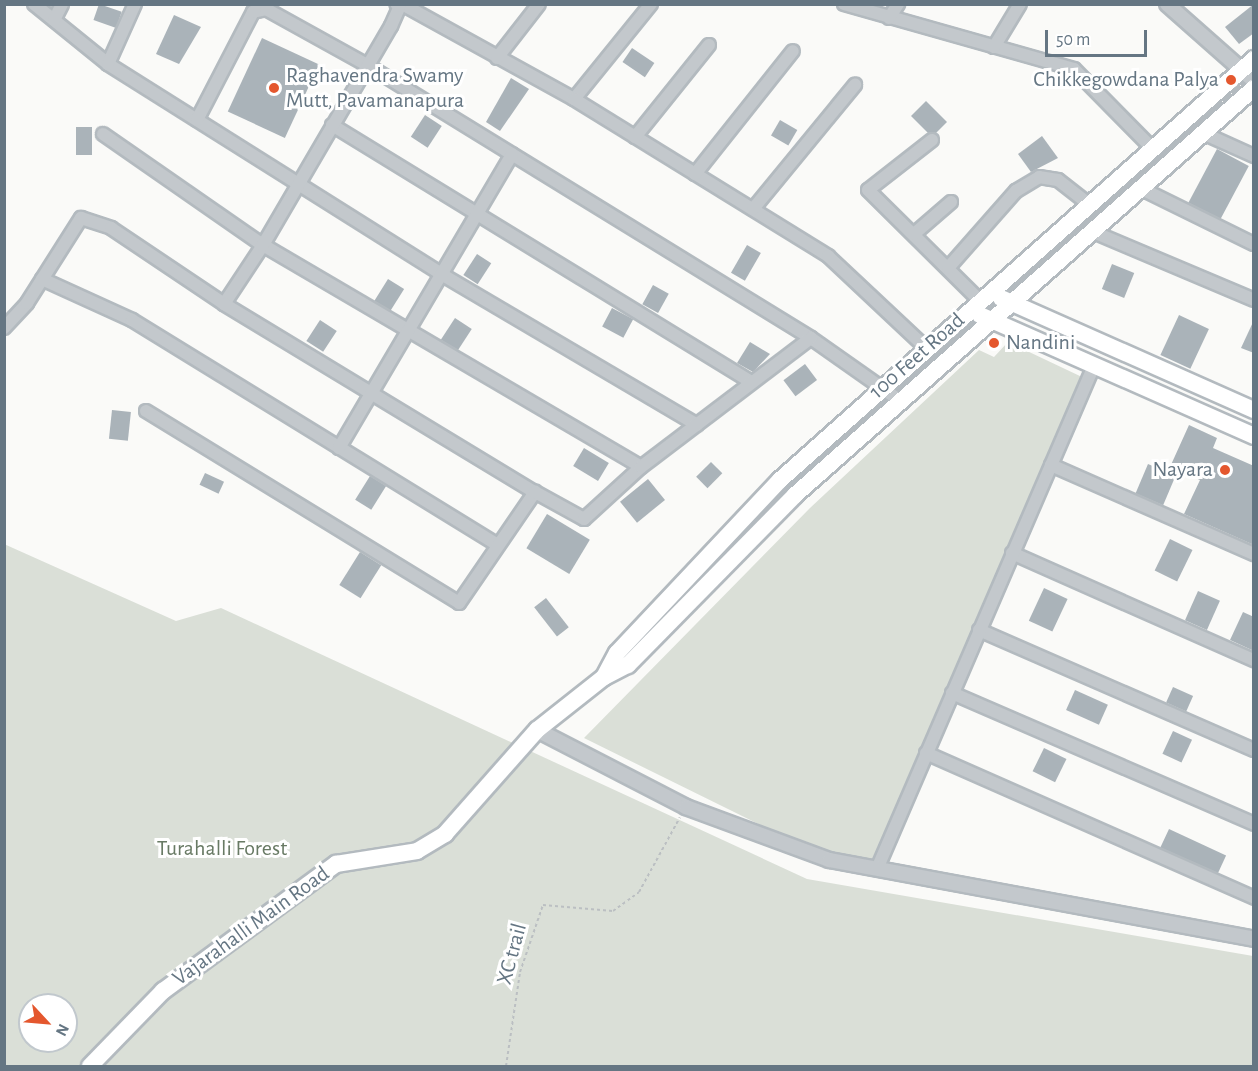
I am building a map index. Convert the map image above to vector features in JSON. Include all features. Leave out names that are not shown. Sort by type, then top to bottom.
[{"type":"main road","name":"100 Feet Road","points":[[604,677],[617,652],[780,480],[979,301],[1153,149],[1249,70]]},
{"type":"main road","name":"100 Feet Road","points":[[537,730],[604,677],[628,664],[795,495],[1009,302],[1205,134],[1254,88]]},
{"type":"main road","points":[[1254,410],[1009,302],[979,301],[989,320],[1093,368],[1254,436]]},
{"type":"main road","name":"Vajarahalli Main Road","points":[[90,1066],[163,991],[336,864],[402,854],[434,843],[459,820],[537,730]]},
{"type":"street","points":[[34,4],[108,64],[441,274],[697,425]]},
{"type":"street","points":[[54,20],[62,4]]},
{"type":"street","points":[[108,64],[135,4]]},
{"type":"street","points":[[497,58],[539,4]]},
{"type":"street","points":[[574,99],[651,4]]},
{"type":"street","points":[[844,4],[1074,69],[1153,149]]},
{"type":"street","points":[[889,18],[898,4]]},
{"type":"street","points":[[994,47],[1020,4]]},
{"type":"street","points":[[1167,4],[1249,70]]},
{"type":"street","points":[[224,304],[263,245],[399,5],[574,99],[828,256],[926,348]]},
{"type":"street","points":[[197,120],[253,12],[266,9],[367,65],[811,338],[883,386],[899,400]]},
{"type":"street","points":[[635,137],[709,45]]},
{"type":"street","points":[[695,174],[793,51]]},
{"type":"street","points":[[753,209],[855,85]]},
{"type":"street","points":[[332,125],[752,382]]},
{"type":"street","points":[[103,134],[263,245],[411,329],[641,467]]},
{"type":"street","points":[[1205,134],[1254,156]]},
{"type":"street","points":[[932,140],[868,188],[869,194],[914,234],[979,301]]},
{"type":"street","points":[[339,448],[512,154]]},
{"type":"street","points":[[948,268],[1016,191],[1039,177],[1058,180],[1090,205]]},
{"type":"street","points":[[1140,188],[1254,244]]},
{"type":"street","points":[[914,234],[951,202]]},
{"type":"street","points":[[4,328],[42,279],[81,218],[111,228],[224,304],[535,492],[585,519],[641,467],[811,338]]},
{"type":"street","points":[[1091,231],[1254,300]]},
{"type":"street","points":[[42,279],[132,320],[496,544]]},
{"type":"street","points":[[877,869],[1093,368]]},
{"type":"street","points":[[146,411],[459,603],[496,544],[535,492]]},
{"type":"street","points":[[1051,465],[1254,554]]},
{"type":"street","points":[[1012,553],[1254,660]]},
{"type":"street","points":[[979,630],[1254,750]]},
{"type":"street","points":[[952,693],[1254,824]]},
{"type":"street","points":[[537,730],[686,807],[829,860],[1254,939]]},
{"type":"street","points":[[926,753],[1254,898]]},
{"type":"path","name":"XC trail","points":[[506,1066],[520,972],[543,905],[613,911],[639,892],[686,807]]},
{"type":"green space","points":[[1008,342],[1082,377],[871,864],[819,854],[584,738],[810,508],[979,350],[994,357]]},
{"type":"green space","name":"Turahalli Forest","points":[[4,544],[176,621],[221,608],[807,879],[1253,956],[1253,1066],[5,1066]]},
{"type":"building","points":[[99,4],[122,12],[116,28],[93,20]]},
{"type":"building","points":[[1254,4],[1254,33],[1239,44],[1225,27]]},
{"type":"building","points":[[174,15],[201,27],[179,64],[156,54]]},
{"type":"building","name":"Raghavendra Swamy Mutt, Pavamanapura","points":[[262,38],[319,65],[285,138],[228,111]]},
{"type":"building","points":[[632,48],[654,63],[645,77],[622,62]]},
{"type":"building","points":[[511,78],[529,89],[500,131],[486,122]]},
{"type":"building","points":[[926,101],[947,122],[936,133],[928,133],[911,116]]},
{"type":"building","points":[[425,115],[442,126],[428,148],[411,137]]},
{"type":"building","points":[[780,120],[797,130],[788,146],[771,136]]},
{"type":"building","points":[[76,127],[92,127],[92,155],[76,155]]},
{"type":"building","points":[[1042,136],[1058,158],[1031,172],[1018,154]]},
{"type":"building","points":[[1217,149],[1249,166],[1220,220],[1188,203]]},
{"type":"building","points":[[747,245],[761,253],[745,281],[731,273]]},
{"type":"building","points":[[477,254],[491,263],[478,284],[463,275]]},
{"type":"building","points":[[1112,264],[1134,273],[1124,298],[1102,289]]},
{"type":"building","points":[[388,279],[404,289],[390,311],[374,301]]},
{"type":"building","points":[[653,285],[669,294],[658,313],[642,304]]},
{"type":"building","points":[[612,308],[633,319],[623,338],[602,327]]},
{"type":"building","points":[[1179,315],[1209,329],[1190,369],[1160,355]]},
{"type":"building","points":[[455,318],[472,329],[458,351],[441,340]]},
{"type":"building","points":[[320,320],[337,331],[323,352],[306,341]]},
{"type":"building","points":[[1254,320],[1254,353],[1241,348]]},
{"type":"building","points":[[750,342],[770,354],[753,372],[737,363]]},
{"type":"building","points":[[805,364],[817,380],[795,396],[783,380]]},
{"type":"building","points":[[112,410],[131,412],[128,441],[109,439]]},
{"type":"building","points":[[1189,425],[1217,438],[1213,448],[1254,466],[1254,545],[1184,514],[1200,480],[1170,467]]},
{"type":"building","points":[[584,448],[609,463],[598,481],[573,466]]},
{"type":"building","points":[[711,462],[722,473],[707,488],[696,477]]},
{"type":"building","points":[[1148,464],[1176,476],[1163,505],[1135,493]]},
{"type":"building","points":[[205,473],[224,482],[219,494],[200,485]]},
{"type":"building","points":[[370,476],[386,486],[371,510],[355,500]]},
{"type":"building","points":[[648,479],[665,500],[637,523],[620,502]]},
{"type":"building","points":[[547,514],[590,540],[569,574],[526,548]]},
{"type":"building","points":[[1170,539],[1192,550],[1177,581],[1155,570]]},
{"type":"building","points":[[360,552],[381,565],[361,598],[339,585]]},
{"type":"building","points":[[1044,588],[1068,599],[1052,632],[1029,621]]},
{"type":"building","points":[[1198,591],[1220,601],[1207,630],[1185,620]]},
{"type":"building","points":[[546,598],[569,627],[557,636],[534,607]]},
{"type":"building","points":[[1243,612],[1254,617],[1254,651],[1230,640]]},
{"type":"building","points":[[1173,687],[1193,696],[1186,711],[1166,703]]},
{"type":"building","points":[[1075,690],[1108,705],[1099,725],[1066,710]]},
{"type":"building","points":[[1173,731],[1192,740],[1181,763],[1162,754]]},
{"type":"building","points":[[1044,748],[1066,759],[1055,782],[1033,771]]},
{"type":"building","points":[[1169,829],[1226,856],[1217,875],[1160,848]]},
{"type":"place","name":"Chikkegowdana Palya","points":[[1231,80]]},
{"type":"place","name":"Raghavendra Swamy Mutt, Pavamanapura","points":[[274,88]]},
{"type":"place","name":"Nandini","points":[[994,343]]},
{"type":"place","name":"Nayara","points":[[1225,470]]}]
